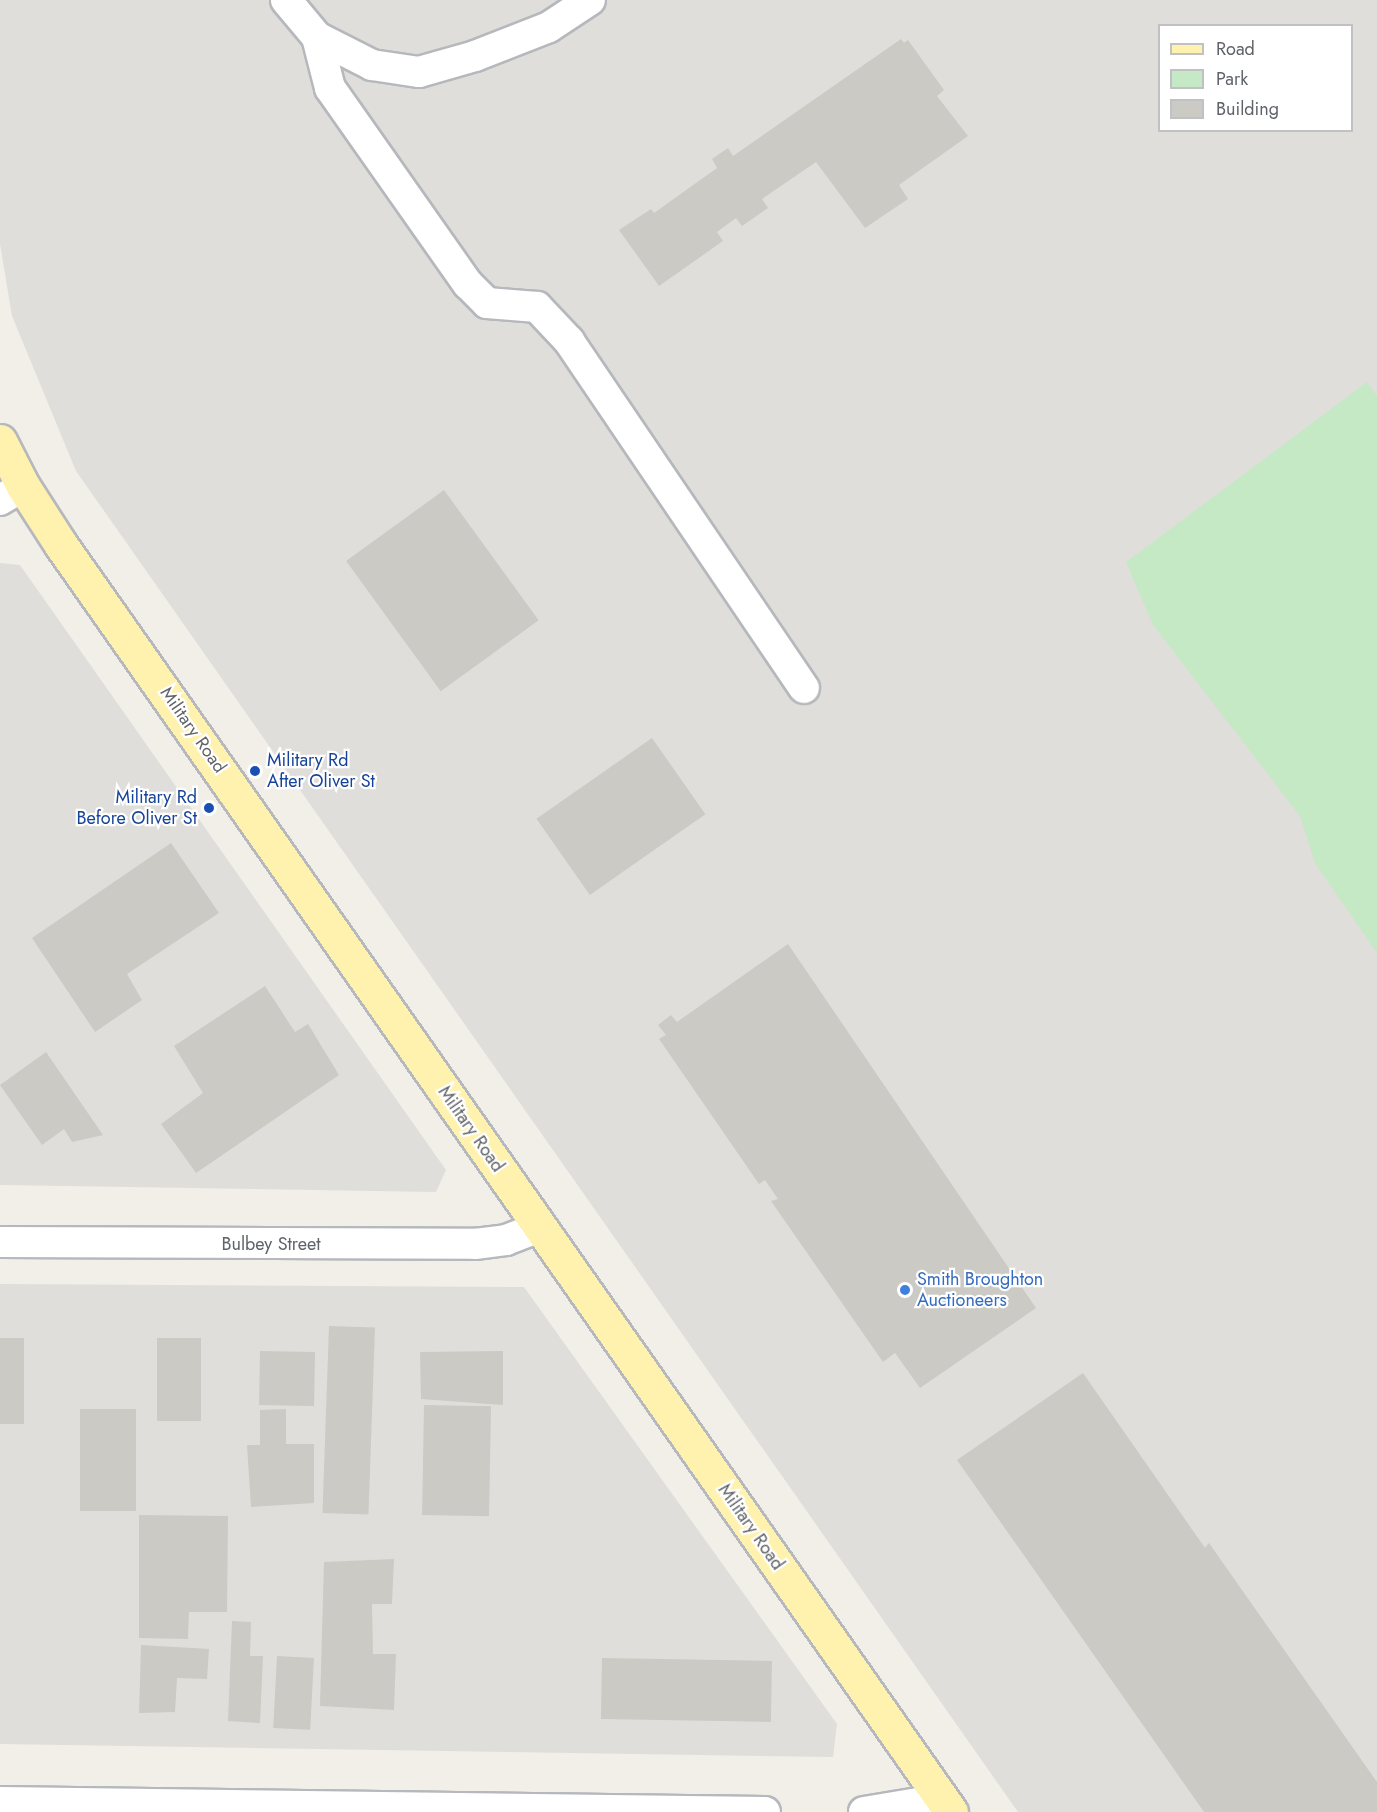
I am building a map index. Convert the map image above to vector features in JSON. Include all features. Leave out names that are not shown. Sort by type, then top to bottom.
[{"type":"main road","name":"Military Road","points":[[0,441],[11,493],[540,1227],[947,1806]]},
{"type":"street","points":[[286,0],[317,37],[372,64],[419,72],[475,56],[549,27],[590,0]]},
{"type":"street","points":[[317,37],[330,88],[468,284],[487,303],[537,307],[569,341],[804,688]]},
{"type":"street","name":"Bulbey Street","points":[[0,1242],[476,1244],[506,1240],[540,1227]]},
{"type":"street","points":[[0,1802],[765,1812]]},
{"type":"street","points":[[864,1812],[947,1806]]},
{"type":"shaded area","points":[[0,0],[1377,0],[1377,1812],[1018,1812],[76,471],[12,316],[0,244]]},
{"type":"shaded area","points":[[0,563],[20,565],[446,1170],[436,1192],[0,1185]]},
{"type":"shaded area","points":[[0,1284],[524,1287],[837,1724],[833,1757],[0,1744]]},
{"type":"green space","points":[[1367,382],[1377,396],[1377,953],[1315,863],[1300,816],[1153,625],[1126,562]]},
{"type":"building","points":[[901,39],[904,43],[908,40],[944,90],[937,96],[968,136],[899,185],[908,199],[865,228],[816,162],[762,199],[768,208],[742,226],[736,218],[717,232],[723,241],[659,286],[619,230],[651,209],[654,213],[717,168],[712,159],[728,148],[733,156]]},
{"type":"building","points":[[444,490],[539,620],[441,691],[346,561]]},
{"type":"building","points":[[652,738],[705,814],[590,895],[536,819]]},
{"type":"building","points":[[171,843],[219,913],[127,974],[142,1000],[95,1032],[32,938]]},
{"type":"building","points":[[788,944],[1036,1308],[920,1388],[895,1353],[883,1362],[771,1201],[778,1199],[765,1180],[759,1184],[659,1039],[666,1035],[658,1025],[671,1015],[677,1022]]},
{"type":"building","points":[[265,986],[295,1032],[308,1024],[339,1075],[196,1173],[161,1124],[203,1093],[174,1046]]},
{"type":"building","points":[[46,1052],[103,1135],[72,1142],[64,1129],[42,1145],[0,1085]]},
{"type":"building","points":[[329,1326],[375,1328],[368,1514],[322,1513]]},
{"type":"building","points":[[0,1338],[24,1338],[24,1424],[0,1424]]},
{"type":"building","points":[[157,1338],[201,1338],[201,1421],[157,1421]]},
{"type":"building","points":[[260,1351],[315,1352],[314,1406],[259,1405]]},
{"type":"building","points":[[503,1351],[503,1405],[421,1399],[420,1352]]},
{"type":"building","points":[[1083,1373],[1205,1548],[1209,1543],[1377,1782],[1377,1812],[1204,1812],[957,1460]]},
{"type":"building","points":[[424,1405],[491,1406],[489,1516],[422,1515]]},
{"type":"building","points":[[80,1409],[136,1409],[136,1511],[80,1511]]},
{"type":"building","points":[[286,1409],[286,1444],[314,1444],[314,1503],[251,1507],[247,1445],[260,1445],[260,1410]]},
{"type":"building","points":[[139,1515],[228,1516],[227,1612],[189,1612],[188,1639],[139,1638]]},
{"type":"building","points":[[394,1559],[392,1604],[372,1604],[373,1654],[396,1654],[394,1710],[320,1706],[324,1562]]},
{"type":"building","points":[[232,1621],[251,1622],[250,1656],[263,1656],[260,1723],[228,1721]]},
{"type":"building","points":[[141,1645],[209,1649],[207,1679],[177,1678],[175,1712],[139,1713]]},
{"type":"building","points":[[277,1656],[314,1658],[310,1730],[273,1728]]},
{"type":"building","points":[[602,1658],[772,1661],[771,1722],[601,1719]]},
{"type":"place","name":"Military Rd After Oliver St","points":[[255,771]]},
{"type":"place","name":"Military Rd Before Oliver St","points":[[209,808]]},
{"type":"place","name":"Smith Broughton Auctioneers","points":[[905,1290]]}]
